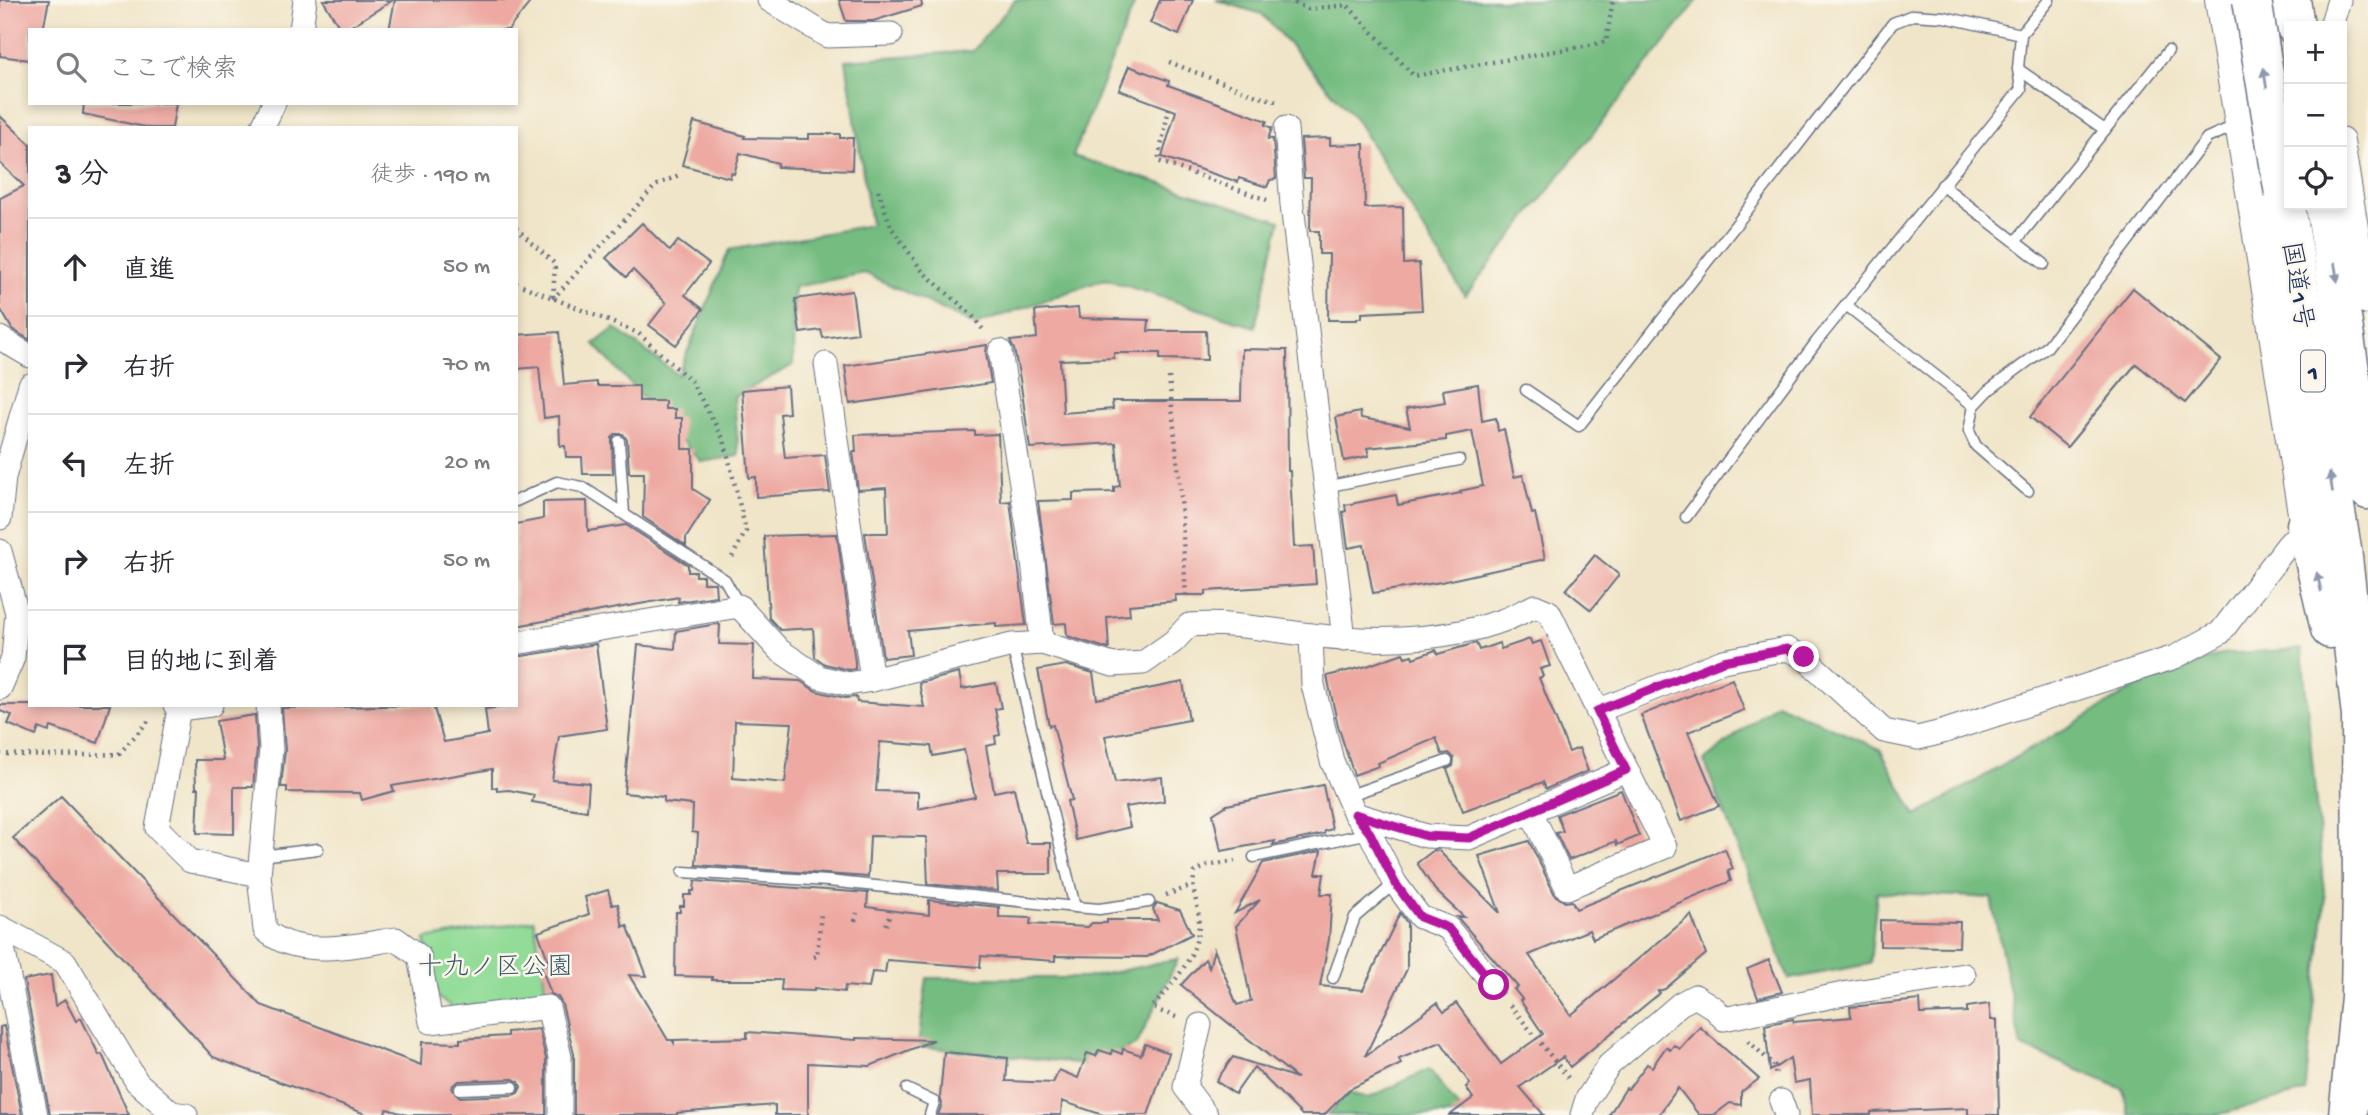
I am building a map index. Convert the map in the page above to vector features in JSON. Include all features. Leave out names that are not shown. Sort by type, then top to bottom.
[{"type":"highway","name":"国道1号","points":[[2252,0],[2342,549],[2361,716],[2360,997],[2348,1115]]},
{"type":"highway","points":[[2291,0],[2294,21]]},
{"type":"highway","name":"国道1号","points":[[2326,210],[2368,490]]},
{"type":"highway","points":[[2306,526],[2340,674],[2361,716]]},
{"type":"street","points":[[301,28],[305,0]]},
{"type":"street","points":[[769,0],[827,37],[891,34]]},
{"type":"street","points":[[1597,711],[1723,661],[1787,649],[1804,657],[1884,731],[1918,738],[2175,657],[2220,633],[2287,546],[2306,526],[2221,0]]},
{"type":"street","points":[[2333,21],[2339,0]]},
{"type":"street","points":[[263,126],[273,105]]},
{"type":"street","points":[[1286,128],[1292,205],[1344,639]]},
{"type":"street","points":[[2243,134],[2284,136]]},
{"type":"street","points":[[2343,147],[2366,277]]},
{"type":"street","points":[[0,338],[28,355]]},
{"type":"street","points":[[1000,351],[1032,552],[1042,643]]},
{"type":"street","points":[[826,364],[872,680]]},
{"type":"street","points":[[0,518],[4,477],[24,424],[28,398]]},
{"type":"street","points":[[0,688],[13,659],[17,613],[1,560]]},
{"type":"street","points":[[518,643],[740,606],[779,650],[819,677],[848,684],[1012,645],[1042,643],[1113,665],[1143,663],[1174,642],[1189,625],[1213,623],[1344,639],[1407,639],[1450,633],[1501,621],[1535,606],[1549,612],[1665,847],[1567,888],[1531,812]]},
{"type":"street","points":[[1311,635],[1313,685],[1332,761],[1351,805],[1370,833],[1395,883],[1420,917],[1448,928],[1494,985]]},
{"type":"street","points":[[177,707],[157,828],[190,861],[260,865]]},
{"type":"street","points":[[268,707],[271,749],[260,865],[265,930],[276,940],[326,949],[396,939],[419,956],[431,1022],[548,1007],[561,1056],[560,1115]]},
{"type":"street","points":[[1351,805],[1426,836],[1469,838],[1626,770]]},
{"type":"street","points":[[0,930],[36,1115]]},
{"type":"street","points":[[0,930],[65,962],[137,1082],[172,1113],[186,1115]]},
{"type":"street","points":[[1584,1107],[1609,1065],[1680,1004],[1695,996],[1714,1008],[1724,1019],[1848,993],[1964,975]]},
{"type":"street","points":[[1200,1025],[1185,1087],[1206,1115]]},
{"type":"lane","points":[[1686,517],[1846,305],[2021,89],[2018,69],[2021,34],[2049,0]]},
{"type":"lane","points":[[1525,390],[1579,426],[1894,23],[1913,15],[1944,17],[2021,34]]},
{"type":"lane","points":[[2016,241],[2168,51]]},
{"type":"lane","points":[[2018,69],[2105,130]]},
{"type":"lane","points":[[2028,491],[1976,446],[1969,431],[1974,405],[1989,390],[2047,346],[2207,138],[2243,134]]},
{"type":"lane","points":[[1942,186],[2043,264]]},
{"type":"lane","points":[[1846,305],[1974,405]]},
{"type":"lane","points":[[620,441],[624,514]]},
{"type":"lane","points":[[1325,487],[1459,460]]},
{"type":"lane","points":[[518,500],[557,482],[582,487],[725,580],[740,606]]},
{"type":"lane","points":[[1012,645],[1075,907]]},
{"type":"lane","points":[[1351,805],[1447,761]]},
{"type":"lane","points":[[1254,857],[1370,833]]},
{"type":"lane","points":[[260,865],[318,849]]},
{"type":"lane","points":[[683,872],[828,881],[1099,909],[1149,902]]},
{"type":"lane","points":[[1333,978],[1355,917],[1395,883]]},
{"type":"lane","points":[[460,1089],[513,1087]]},
{"type":"lane","points":[[907,1089],[934,1102],[930,1115]]},
{"type":"path","points":[[1288,0],[1308,9],[1347,5],[1414,76],[1606,42],[1613,0]]},
{"type":"path","points":[[1169,62],[1257,96]]},
{"type":"path","points":[[1169,108],[1158,161],[1264,200],[1292,205]]},
{"type":"path","points":[[552,299],[655,186],[681,174]]},
{"type":"path","points":[[878,190],[891,227],[923,272],[972,315],[1000,351]]},
{"type":"path","points":[[518,230],[555,264],[552,299]]},
{"type":"path","points":[[518,284],[638,333],[691,381],[724,440],[746,531],[730,559],[740,606]]},
{"type":"path","points":[[1169,377],[1181,497],[1186,596]]},
{"type":"path","points":[[0,754],[118,754],[153,715]]},
{"type":"path","points":[[1200,1025],[1152,1008],[1183,972],[1195,944],[1199,921],[1192,886],[1195,872],[1207,866],[1254,857]]},
{"type":"path","points":[[1149,902],[1192,886]]},
{"type":"path","points":[[814,957],[817,956],[821,913]]},
{"type":"path","points":[[855,921],[858,913]]},
{"type":"path","points":[[886,925],[889,917]]},
{"type":"path","points":[[1494,985],[1549,1056],[1584,1107]]},
{"type":"path","points":[[1724,1019],[1774,1065],[1784,1108]]},
{"type":"green space","points":[[1015,0],[1136,0],[1073,156],[1280,221],[1255,327],[1105,279],[975,325],[865,273],[794,287],[793,365],[734,397],[739,456],[701,462],[594,344],[615,328],[678,375],[729,250],[871,225],[846,60],[973,51]]},
{"type":"green space","points":[[1216,0],[1698,0],[1465,296],[1355,118],[1262,14]]},
{"type":"green space","points":[[2302,649],[2325,903],[2305,1092],[2217,1115],[2129,1115],[2123,1089],[2021,1046],[1991,898],[1877,892],[1870,964],[1789,979],[1704,761],[1776,703],[1880,749],[1916,816],[2137,687],[2221,654]]},
{"type":"green space","name":"十九ノ区公園","points":[[534,920],[547,996],[453,1008],[437,997],[425,939]]},
{"type":"green space","points":[[1178,959],[1137,1044],[1096,1065],[918,1046],[927,978],[1085,978]]},
{"type":"green space","points":[[1429,1069],[1464,1115],[1327,1115],[1349,1093],[1369,1098]]},
{"type":"building","points":[[0,0],[49,0],[43,28],[28,28],[28,60],[0,56]]},
{"type":"building","points":[[323,0],[393,0],[348,28],[340,28]]},
{"type":"building","points":[[395,0],[532,0],[510,28],[389,28]]},
{"type":"building","points":[[839,0],[921,0],[922,6],[873,21],[846,21]]},
{"type":"building","points":[[1160,0],[1193,0],[1179,35],[1150,23]]},
{"type":"building","points":[[1129,66],[1169,81],[1168,85],[1267,121],[1265,125],[1272,128],[1268,139],[1273,139],[1276,179],[1270,180],[1267,187],[1239,178],[1238,182],[1162,157],[1176,111],[1119,90]]},
{"type":"building","points":[[84,105],[176,105],[172,126],[140,126],[83,114]]},
{"type":"building","points":[[0,116],[28,142],[28,339],[12,329],[0,308],[0,198],[24,186],[0,163]]},
{"type":"building","points":[[694,122],[745,136],[744,138],[809,139],[809,134],[840,134],[840,138],[853,138],[852,170],[777,167],[778,163],[740,153],[734,174],[731,173],[730,178],[682,165]]},
{"type":"building","points":[[1330,138],[1330,145],[1364,144],[1365,208],[1403,207],[1404,264],[1419,263],[1422,310],[1362,313],[1362,318],[1357,320],[1328,320],[1329,254],[1319,254],[1319,231],[1310,231],[1311,178],[1304,178],[1301,139]]},
{"type":"building","points":[[642,223],[670,251],[678,241],[709,264],[685,295],[703,309],[676,345],[649,325],[666,303],[633,270],[626,277],[606,258]]},
{"type":"building","points":[[2133,288],[2221,360],[2185,403],[2136,364],[2067,447],[2030,417]]},
{"type":"building","points":[[852,291],[858,333],[823,338],[821,330],[800,333],[795,299]]},
{"type":"building","points":[[1078,308],[1079,318],[1149,320],[1148,331],[1206,331],[1207,360],[1160,359],[1160,353],[1114,353],[1114,358],[1060,360],[1063,413],[1113,409],[1112,401],[1241,401],[1242,349],[1287,350],[1288,471],[1294,547],[1313,546],[1316,584],[1206,591],[1206,595],[1175,595],[1176,601],[1129,605],[1130,615],[1107,617],[1109,649],[1067,636],[1066,623],[1054,624],[1038,501],[1073,500],[1073,493],[1114,492],[1114,487],[1120,486],[1116,443],[1030,448],[1020,379],[1010,341],[1037,338],[1035,311]]},
{"type":"building","points":[[559,332],[564,385],[597,382],[597,386],[639,386],[639,401],[665,401],[665,409],[675,409],[675,418],[682,418],[682,449],[693,449],[693,489],[710,500],[686,538],[686,546],[643,517],[644,473],[629,473],[627,440],[623,434],[615,434],[612,438],[613,474],[583,474],[582,457],[566,457],[565,446],[560,446],[559,416],[544,418],[539,367],[518,369],[518,335]]},
{"type":"building","points":[[987,345],[991,383],[850,404],[845,366]]},
{"type":"building","points":[[1478,384],[1482,421],[1496,418],[1498,431],[1504,429],[1514,477],[1523,475],[1545,559],[1441,582],[1373,593],[1364,545],[1348,548],[1343,512],[1346,511],[1345,505],[1396,495],[1398,505],[1483,486],[1472,431],[1446,436],[1446,440],[1367,448],[1369,456],[1344,461],[1336,417],[1360,412],[1361,418],[1410,427],[1406,409],[1445,402],[1443,390]]},
{"type":"building","points":[[787,386],[789,413],[780,414],[785,458],[825,455],[830,492],[756,497],[756,477],[749,478],[742,390]]},
{"type":"building","points":[[975,431],[975,435],[998,434],[1001,502],[1010,501],[1026,625],[996,627],[996,623],[908,631],[911,655],[883,658],[865,533],[888,533],[886,488],[858,490],[853,452],[856,452],[855,435]]},
{"type":"building","points":[[587,501],[588,531],[626,525],[688,565],[688,572],[703,576],[703,583],[715,583],[716,596],[678,602],[679,597],[518,626],[518,524],[543,519],[543,502]]},
{"type":"building","points":[[837,534],[855,662],[855,669],[849,670],[825,664],[815,657],[813,628],[780,630],[769,618],[764,536]]},
{"type":"building","points":[[1595,555],[1619,575],[1591,610],[1566,590]]},
{"type":"building","points":[[720,625],[719,644],[754,645],[753,679],[800,681],[816,691],[845,698],[856,697],[857,702],[924,707],[919,683],[959,673],[962,689],[996,683],[1001,708],[995,709],[1000,735],[995,736],[996,744],[986,746],[994,792],[1014,788],[1026,843],[1051,843],[1051,874],[997,874],[998,891],[928,884],[926,837],[870,836],[868,877],[696,865],[698,833],[692,832],[693,805],[664,802],[664,797],[624,793],[638,645],[675,649],[676,631]],"holes":[[[735,721],[792,723],[785,783],[733,778]],[[880,742],[931,746],[933,756],[964,750],[975,797],[918,809],[918,792],[876,791]]]},
{"type":"building","points":[[1530,639],[1532,644],[1541,641],[1550,666],[1540,669],[1543,676],[1539,678],[1569,752],[1579,748],[1588,771],[1546,789],[1543,782],[1463,811],[1447,769],[1453,766],[1454,758],[1449,753],[1442,754],[1436,738],[1354,775],[1338,726],[1327,676],[1403,653],[1405,657],[1412,655],[1413,658],[1436,650],[1438,654],[1476,643],[1479,650],[1499,643],[1501,649]]},
{"type":"building","points":[[596,644],[607,729],[559,736],[552,780],[589,783],[587,811],[532,802],[534,795],[509,790],[497,791],[497,787],[492,788],[492,769],[392,786],[394,791],[362,800],[360,793],[287,792],[287,787],[281,787],[285,750],[282,708],[434,707],[444,742],[488,734],[485,709],[518,707],[518,657]]},
{"type":"building","points":[[1066,665],[1093,673],[1097,699],[1183,682],[1189,720],[1105,736],[1115,783],[1162,777],[1164,801],[1125,807],[1130,827],[1076,840],[1067,801],[1072,800],[1053,725],[1049,726],[1038,670]]},
{"type":"building","points":[[1732,679],[1744,710],[1688,732],[1719,806],[1681,821],[1641,715]]},
{"type":"building","points":[[0,705],[109,707],[98,743],[51,727],[49,732],[39,728],[36,736],[8,724],[12,715],[0,711]]},
{"type":"building","points":[[255,715],[257,749],[253,787],[234,787],[234,834],[197,833],[199,788],[196,788],[195,760],[223,760],[216,721]]},
{"type":"building","points":[[1323,785],[1332,829],[1324,834],[1273,845],[1275,841],[1221,851],[1213,814],[1227,805]]},
{"type":"building","points":[[1621,790],[1639,836],[1617,845],[1616,841],[1569,860],[1556,833],[1563,831],[1557,815]]},
{"type":"building","points":[[61,796],[261,1005],[421,1065],[422,1042],[460,1043],[460,1039],[507,1036],[507,1032],[539,1029],[546,1059],[546,1115],[407,1115],[387,1109],[384,1115],[368,1115],[213,1057],[13,838]],"holes":[[[513,1079],[519,1082],[521,1087],[518,1093],[513,1095],[460,1097],[452,1090],[453,1085],[459,1081]]]},
{"type":"building","points":[[1529,841],[1555,895],[1565,902],[1572,901],[1576,909],[1725,849],[1733,869],[1728,871],[1731,881],[1593,939],[1589,930],[1529,955],[1571,1015],[1691,915],[1706,954],[1665,989],[1658,991],[1660,993],[1570,1067],[1563,1057],[1520,1087],[1544,1115],[1450,1115],[1473,1098],[1466,1087],[1470,1084],[1441,1042],[1399,1059],[1401,1064],[1350,1089],[1324,1115],[1302,1115],[1254,1067],[1235,1094],[1216,1081],[1233,1057],[1297,1078],[1181,985],[1205,959],[1209,968],[1214,949],[1237,1005],[1251,1001],[1236,926],[1260,900],[1235,913],[1263,863],[1321,851],[1316,874],[1324,874],[1321,894],[1332,894],[1329,939],[1320,986],[1363,990],[1400,913],[1407,923],[1407,969],[1365,1056],[1437,1003],[1444,1012],[1456,1003],[1501,1064],[1543,1034],[1514,989],[1518,987],[1457,917],[1464,917],[1435,890],[1417,863],[1434,850],[1439,851],[1500,913],[1479,856]]},
{"type":"building","points":[[695,881],[868,893],[867,907],[929,915],[929,900],[999,907],[999,917],[1031,918],[1030,924],[1088,927],[1092,923],[1107,923],[1107,920],[1158,920],[1153,909],[1157,903],[1180,910],[1192,934],[1147,957],[1055,956],[1055,961],[981,956],[980,967],[887,960],[885,973],[872,972],[869,988],[845,986],[844,992],[814,988],[814,991],[781,990],[782,980],[712,980],[712,977],[675,976],[676,912],[680,912],[680,906],[684,906],[684,895],[691,895],[691,891],[694,891]]},
{"type":"building","points":[[608,890],[612,905],[618,904],[623,927],[627,925],[647,976],[629,975],[668,1040],[674,1043],[674,1040],[747,1038],[747,1032],[856,1040],[934,1040],[870,1066],[808,1063],[808,1115],[775,1115],[775,1105],[677,1115],[574,1115],[574,1054],[562,1004],[558,997],[551,994],[541,966],[549,963],[538,932],[589,914],[585,897]]},
{"type":"building","points":[[1880,920],[1960,922],[1959,947],[1880,946]]},
{"type":"building","points":[[1769,960],[1782,992],[1758,998],[1747,969]]},
{"type":"building","points":[[51,975],[55,1006],[65,1000],[76,1021],[81,1018],[99,1055],[102,1054],[129,1115],[50,1115],[24,980]]},
{"type":"building","points":[[1920,1000],[1921,1014],[1967,1012],[1967,1007],[1989,1004],[1991,1020],[1997,1020],[1999,1115],[1968,1115],[1968,1108],[1871,1112],[1871,1115],[1812,1115],[1810,1080],[1794,1083],[1790,1058],[1770,1071],[1765,1025],[1793,1019],[1794,1022],[1851,1017],[1850,1007]]},
{"type":"building","points":[[4,1026],[22,1115],[0,1115],[0,1027]]},
{"type":"building","points":[[1700,1027],[1759,1079],[1741,1092],[1741,1105],[1730,1103],[1714,1115],[1699,1115],[1678,1088],[1660,1113],[1663,1115],[1609,1115],[1626,1088],[1628,1089],[1647,1064],[1652,1067],[1666,1047],[1670,1050],[1674,1045],[1680,1049]]},
{"type":"building","points":[[1145,1044],[1169,1053],[1148,1115],[1103,1115],[1062,1101],[1061,1115],[938,1115],[942,1104],[940,1097],[944,1052],[1008,1058],[1006,1081],[1053,1083],[1059,1070],[1078,1078],[1087,1053],[1096,1056],[1099,1050],[1111,1054],[1112,1050],[1122,1054],[1123,1049],[1141,1055]]},
{"type":"route","points":[[1494,985],[1448,928],[1420,917],[1395,883],[1370,833],[1355,814],[1426,836],[1469,838],[1626,770],[1597,711],[1723,661],[1787,649],[1804,657]]}]
